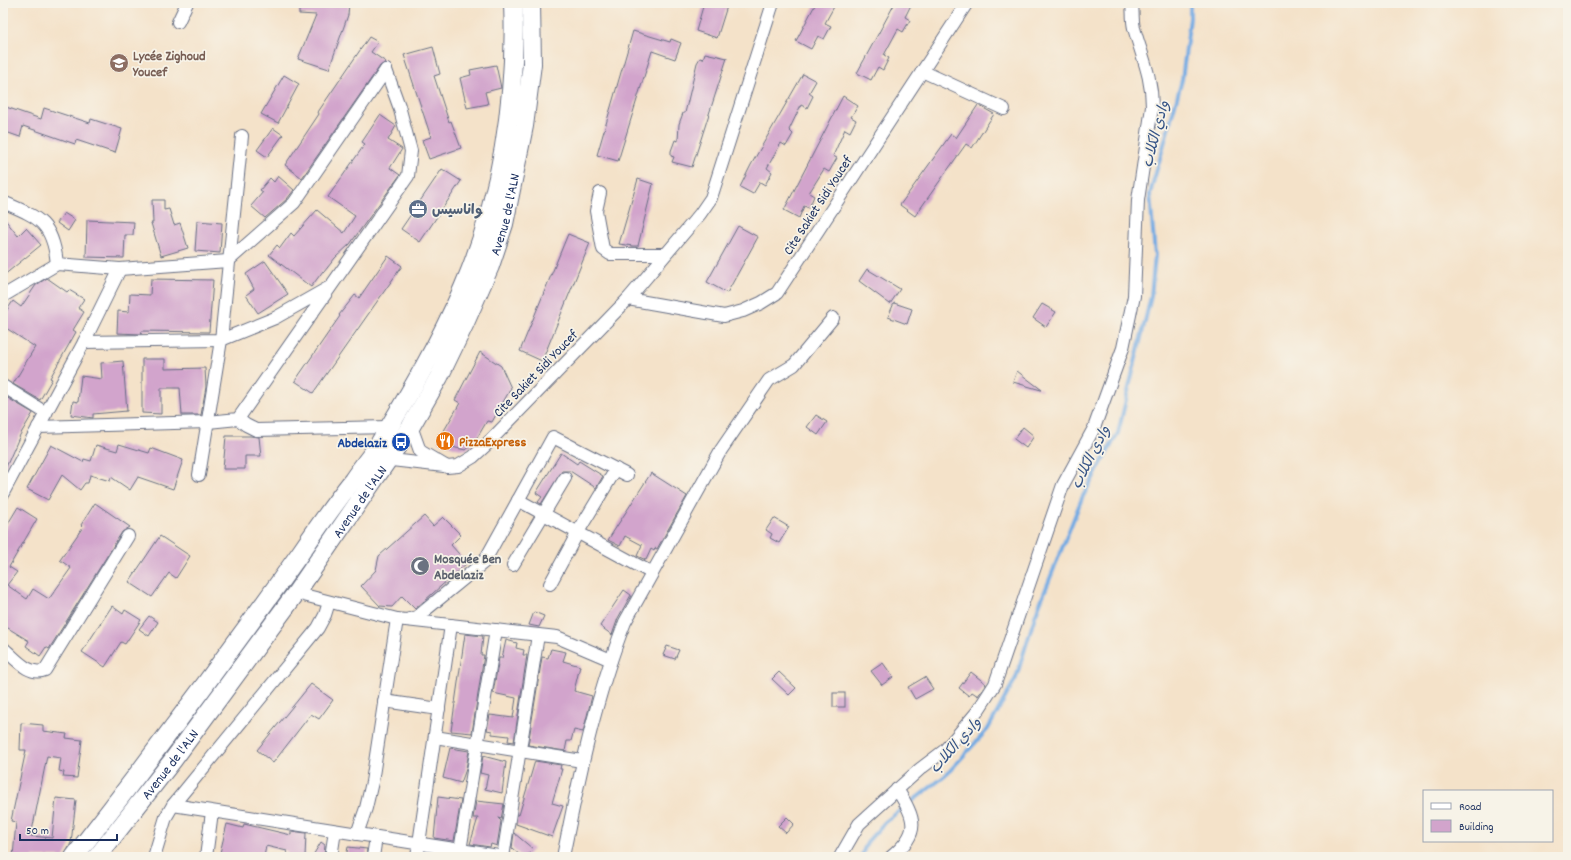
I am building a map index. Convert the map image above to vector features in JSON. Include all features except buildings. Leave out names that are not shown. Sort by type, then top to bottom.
[{"type":"main road","points":[[74,857],[149,760],[241,636],[367,460],[421,375],[464,287],[485,225],[500,163],[510,105],[515,45],[513,3]]},
{"type":"main road","name":"Avenue de l'ALN","points":[[97,857],[173,760],[296,593],[411,426],[464,325],[490,266],[504,224],[524,126],[532,64],[531,3]]},
{"type":"street","points":[[178,22],[187,3]]},
{"type":"street","name":"Cite Sakiet Sidi Youcef","points":[[367,460],[389,458],[426,466],[447,467],[458,466],[473,457],[628,299],[700,214],[711,198],[773,3]]},
{"type":"street","name":"Cite Sakiet Sidi Youcef","points":[[628,299],[724,316],[743,311],[761,303],[777,293],[967,3]]},
{"type":"street","points":[[840,857],[859,824],[897,789],[945,750],[977,712],[995,684],[1063,485],[1094,428],[1123,348],[1134,296],[1138,200],[1152,107],[1152,92],[1145,59],[1134,27],[1132,3]]},
{"type":"street","points":[[3,296],[56,264],[120,269],[228,262],[294,203],[386,70],[399,106],[411,151],[408,176],[238,418],[208,422],[38,428]]},
{"type":"street","points":[[922,71],[1004,109]]},
{"type":"street","points":[[199,475],[221,340],[242,136]]},
{"type":"street","points":[[600,193],[596,211],[603,249],[610,254],[665,254]]},
{"type":"street","points":[[3,202],[38,218],[50,235],[56,253],[56,264]]},
{"type":"street","points":[[3,493],[84,342],[120,269]]},
{"type":"street","points":[[84,342],[221,340],[275,318],[331,286]]},
{"type":"street","points":[[563,857],[582,761],[611,660],[625,622],[721,450],[769,380],[794,365],[833,318]]},
{"type":"street","points":[[3,386],[46,413]]},
{"type":"street","points":[[238,418],[246,425],[256,430],[388,427]]},
{"type":"street","points":[[411,426],[420,451],[447,467]]},
{"type":"street","points":[[402,619],[417,617],[484,562],[553,436],[627,475]]},
{"type":"street","points":[[550,584],[578,532],[616,469]]},
{"type":"street","points":[[513,565],[565,478]]},
{"type":"street","points":[[518,500],[652,573]]},
{"type":"street","points":[[3,650],[31,672],[45,670],[128,536]]},
{"type":"street","points":[[296,593],[402,619],[557,637],[611,660]]},
{"type":"street","points":[[154,857],[166,817],[173,805],[318,628],[325,615],[329,602]]},
{"type":"street","points":[[357,834],[366,808],[372,782],[384,701],[402,619]]},
{"type":"street","points":[[417,857],[451,625]]},
{"type":"street","points":[[460,854],[496,630]]},
{"type":"street","points":[[173,805],[419,844],[460,854],[504,857],[538,635]]},
{"type":"street","points":[[384,701],[439,709]]},
{"type":"street","points":[[435,737],[582,761]]},
{"type":"street","points":[[891,857],[904,846],[912,834],[912,814],[897,789]]},
{"type":"street","points":[[206,857],[212,812]]},
{"type":"street","points":[[331,857],[335,830]]},
{"type":"street","points":[[373,857],[376,837]]},
{"type":"waterway","name":"وادي الكلاب","points":[[861,857],[867,842],[885,822],[945,776],[988,729],[1016,678],[1035,616],[1082,498],[1118,433],[1151,296],[1155,256],[1150,194],[1182,80],[1190,18],[1190,3]]},
{"type":"place","name":"Lycée Zighoud Youcef","points":[[119,63]]},
{"type":"place","name":"واناسيس","points":[[418,209]]},
{"type":"place","name":"PizzaExpress","points":[[445,441]]},
{"type":"place","name":"Abdelaziz","points":[[401,442]]},
{"type":"place","name":"Mosquée Ben Abdelaziz","points":[[420,566]]}]
